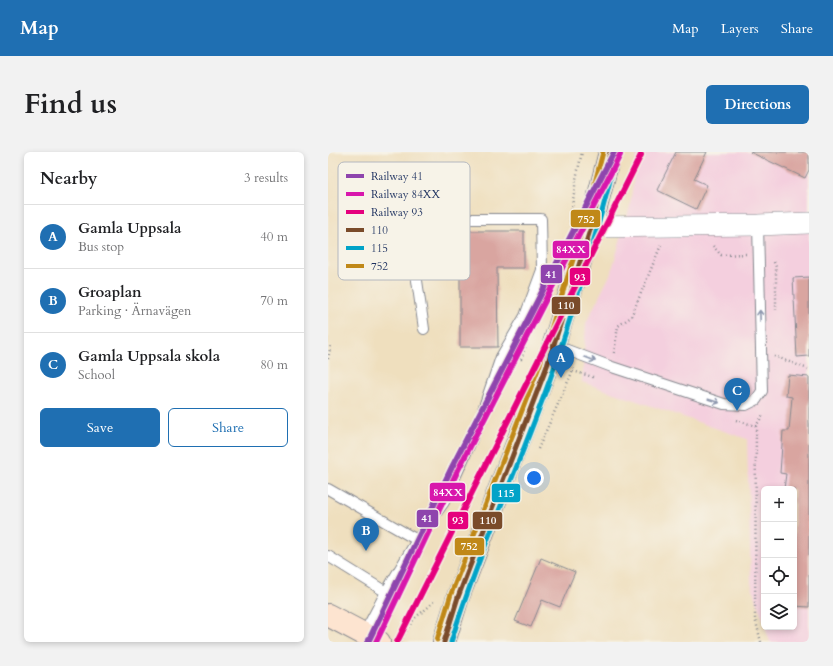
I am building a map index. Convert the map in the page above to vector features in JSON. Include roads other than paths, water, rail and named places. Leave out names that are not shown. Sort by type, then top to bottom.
[{"type":"main road","points":[[444,642],[458,597],[554,346],[592,227],[610,152]]},
{"type":"main road","points":[[328,616],[372,638]]},
{"type":"street","points":[[592,227],[809,223]]},
{"type":"lane","points":[[372,638],[386,592],[417,540],[444,502],[475,433],[501,357],[525,316],[542,270],[541,219],[470,219]]},
{"type":"lane","points":[[554,346],[612,368],[724,404],[737,406],[746,405],[756,400],[762,391],[758,225]]},
{"type":"lane","points":[[417,280],[424,329]]},
{"type":"lane","points":[[328,489],[417,540]]},
{"type":"lane","points":[[328,556],[386,592]]},
{"type":"rail line","name":"41","points":[[368,642],[452,467],[614,152]]},
{"type":"rail line","name":"84XX","points":[[376,642],[458,470],[620,155]]},
{"type":"rail line","name":"93","points":[[397,642],[641,155]]},
{"type":"place","name":"Gamla Uppsala","points":[[561,378]]},
{"type":"place","name":"Gamla Uppsala skola","points":[[737,411]]},
{"type":"place","name":"Groaplan","points":[[366,551]]}]
